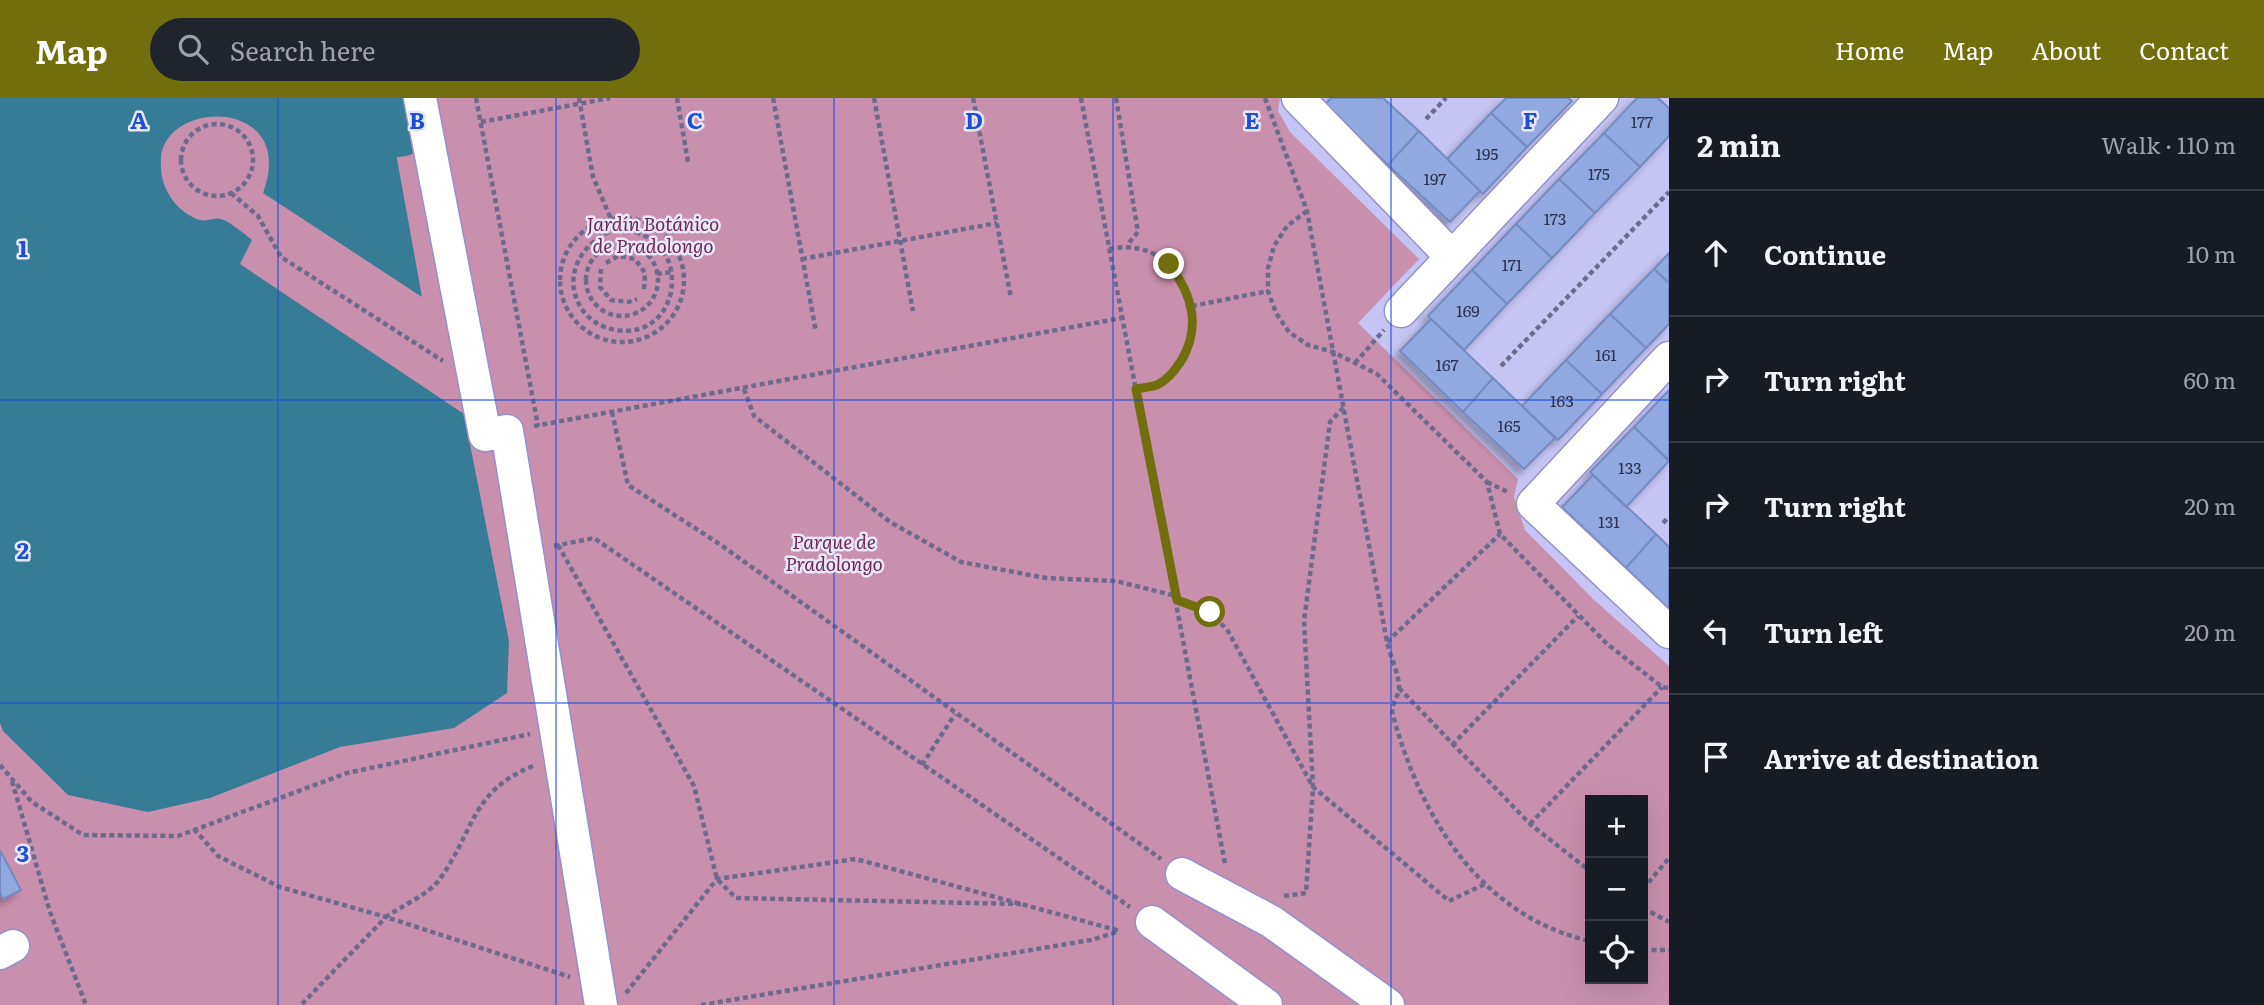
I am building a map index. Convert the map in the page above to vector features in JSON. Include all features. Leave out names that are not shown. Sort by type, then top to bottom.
[{"type":"street","points":[[420,98],[485,435],[507,431],[543,548],[559,742],[608,995]]},
{"type":"street","points":[[1298,98],[1451,256]]},
{"type":"street","points":[[1401,311],[1602,98]]},
{"type":"street","points":[[1669,358],[1533,504],[1669,632]]},
{"type":"street","points":[[1182,874],[1272,922],[1388,1005]]},
{"type":"street","points":[[1152,922],[1266,1005]]},
{"type":"path","points":[[476,98],[538,426],[1122,318]]},
{"type":"path","points":[[481,122],[579,101],[610,98]]},
{"type":"path","points":[[677,98],[688,162]]},
{"type":"path","points":[[773,98],[816,332]]},
{"type":"path","points":[[874,98],[913,311]]},
{"type":"path","points":[[973,98],[1011,298]]},
{"type":"path","points":[[1081,98],[1226,867]]},
{"type":"path","points":[[1116,98],[1138,232],[1127,245]]},
{"type":"path","points":[[1265,98],[1307,211],[1387,642],[1399,688],[1530,824],[1585,867]]},
{"type":"path","points":[[1426,119],[1446,98]]},
{"type":"path","points":[[579,101],[593,177],[611,219]]},
{"type":"path","points":[[206,125],[229,126],[248,142],[252,153],[249,176],[231,193],[220,196],[198,190],[183,172],[182,149],[196,131],[206,125]]},
{"type":"path","points":[[1501,366],[1669,192]]},
{"type":"path","points":[[231,193],[258,216],[281,257],[457,371],[472,369]]},
{"type":"path","points":[[1307,211],[1287,226],[1274,246],[1268,268],[1268,291],[1276,313],[1289,332],[1308,345],[1333,352],[1377,374],[1487,482],[1500,534],[1606,643],[1662,687],[1669,688]]},
{"type":"path","points":[[611,219],[640,220],[654,226],[675,246],[681,259],[684,289],[674,316],[653,335],[627,343],[612,342],[587,331],[576,321],[562,296],[561,267],[571,245],[584,230],[611,219]]},
{"type":"path","points":[[802,259],[997,223]]},
{"type":"path","points":[[646,236],[654,226]]},
{"type":"path","points":[[609,232],[589,243],[581,252],[576,263],[573,286],[577,300],[594,322],[619,331],[632,330],[645,326],[664,309],[673,285],[673,272],[663,251],[646,236],[619,230]]},
{"type":"path","points":[[571,245],[581,252]]},
{"type":"path","points":[[616,245],[618,256]]},
{"type":"path","points":[[616,245],[638,248],[654,263],[657,274],[654,297],[647,306],[627,316],[616,316],[596,306],[586,285],[586,274],[596,254],[616,245]]},
{"type":"path","points":[[1109,249],[1127,245],[1149,251],[1169,264],[1183,282],[1192,306],[1193,327],[1188,349],[1175,369],[1158,384],[1136,389]]},
{"type":"path","points":[[606,263],[618,256],[627,256],[641,265],[645,273],[644,290]]},
{"type":"path","points":[[601,269],[599,278],[604,295],[620,303],[637,299]]},
{"type":"path","points":[[657,274],[673,272]]},
{"type":"path","points":[[573,286],[586,285]]},
{"type":"path","points":[[1192,306],[1268,291]]},
{"type":"path","points":[[627,316],[629,302]]},
{"type":"path","points":[[664,309],[674,316]]},
{"type":"path","points":[[1354,363],[1401,311]]},
{"type":"path","points":[[587,331],[594,322]]},
{"type":"path","points":[[744,389],[754,416],[890,522],[961,562],[1046,578],[1116,581],[1176,598],[1210,612],[1228,631],[1313,787],[1449,901],[1485,884]]},
{"type":"path","points":[[1279,896],[1306,893],[1313,787],[1304,621],[1330,422],[1345,407]]},
{"type":"path","points":[[612,412],[628,485],[718,543],[954,714],[1182,874]]},
{"type":"path","points":[[1663,523],[1669,517]]},
{"type":"path","points":[[1387,642],[1500,534]]},
{"type":"path","points":[[1021,904],[754,901],[736,898],[717,879],[694,786],[543,548],[594,538],[1152,922]]},
{"type":"path","points":[[1452,745],[1578,616]]},
{"type":"path","points":[[1530,824],[1662,687]]},
{"type":"path","points":[[1399,688],[1391,710],[1418,790],[1446,841],[1485,884],[1532,918],[1585,939]]},
{"type":"path","points":[[922,765],[954,714]]},
{"type":"path","points":[[0,765],[32,802],[83,835],[178,836],[347,773],[559,742]]},
{"type":"path","points":[[301,1005],[386,917],[438,881],[480,803],[512,775],[559,742]]},
{"type":"path","points":[[11,777],[50,912],[86,1005]]},
{"type":"path","points":[[194,829],[218,856],[280,887],[386,917],[608,995],[717,879],[856,859],[1120,931]]},
{"type":"path","points":[[1648,883],[1669,858]]},
{"type":"path","points":[[1648,911],[1669,922]]},
{"type":"path","points":[[701,1005],[1091,940],[1152,922]]},
{"type":"path","points":[[1648,950],[1669,950]]},
{"type":"green space","name":"Parque de Pradolongo","points":[[0,98],[1280,98],[1278,111],[1290,132],[1419,259],[1358,323],[1518,479],[1514,497],[1525,530],[1593,599],[1669,666],[1669,1005],[0,1005]]},
{"type":"water","points":[[0,98],[386,98],[422,297],[263,193],[269,162],[263,139],[248,124],[227,117],[205,117],[184,124],[169,138],[161,157],[162,175],[170,196],[186,213],[200,220],[225,221],[252,240],[240,264],[464,414],[509,641],[507,693],[454,728],[340,747],[210,798],[148,812],[68,795],[3,731],[0,723]]},
{"type":"building","points":[[1331,98],[1383,98],[1419,131],[1388,165],[1325,104]]},
{"type":"building","points":[[1506,98],[1568,98],[1572,101],[1527,147],[1491,113]]},
{"type":"building","points":[[1637,98],[1658,98],[1669,108],[1669,136],[1640,167],[1604,133]]},
{"type":"building","points":[[1491,113],[1527,147],[1483,194],[1447,159]]},
{"type":"building","points":[[1419,131],[1480,191],[1450,222],[1388,165]]},
{"type":"building","points":[[1604,133],[1640,167],[1595,213],[1559,179]]},
{"type":"building","points":[[1559,179],[1595,213],[1552,258],[1516,224]]},
{"type":"building","points":[[1516,224],[1552,258],[1507,304],[1472,270]]},
{"type":"building","points":[[1669,253],[1669,283],[1654,269]]},
{"type":"building","points":[[1654,269],[1669,283],[1669,324],[1646,348],[1610,314]]},
{"type":"building","points":[[1472,270],[1507,304],[1464,350],[1428,316]]},
{"type":"building","points":[[1610,314],[1646,348],[1602,394],[1566,360]]},
{"type":"building","points":[[1431,319],[1493,378],[1463,412],[1400,351]]},
{"type":"building","points":[[1566,360],[1602,394],[1558,440],[1522,406]]},
{"type":"building","points":[[1493,378],[1555,438],[1524,469],[1463,412]]},
{"type":"building","points":[[1669,390],[1669,460],[1634,427]]},
{"type":"building","points":[[1634,427],[1669,461],[1626,507],[1590,472]]},
{"type":"building","points":[[1593,475],[1656,534],[1626,568],[1562,507]]},
{"type":"building","points":[[1656,534],[1669,547],[1669,609],[1626,568]]},
{"type":"building","points":[[0,850],[21,890],[3,899],[0,893]]},
{"type":"waterway","points":[[393,134],[402,133],[395,98]]},
{"type":"route","points":[[1169,264],[1183,282],[1192,306],[1193,327],[1188,349],[1175,369],[1158,384],[1136,389],[1177,600],[1210,612]]},
{"type":"park label","name":"Jardín Botánico de Pradolongo","points":[[653,234]]}]
